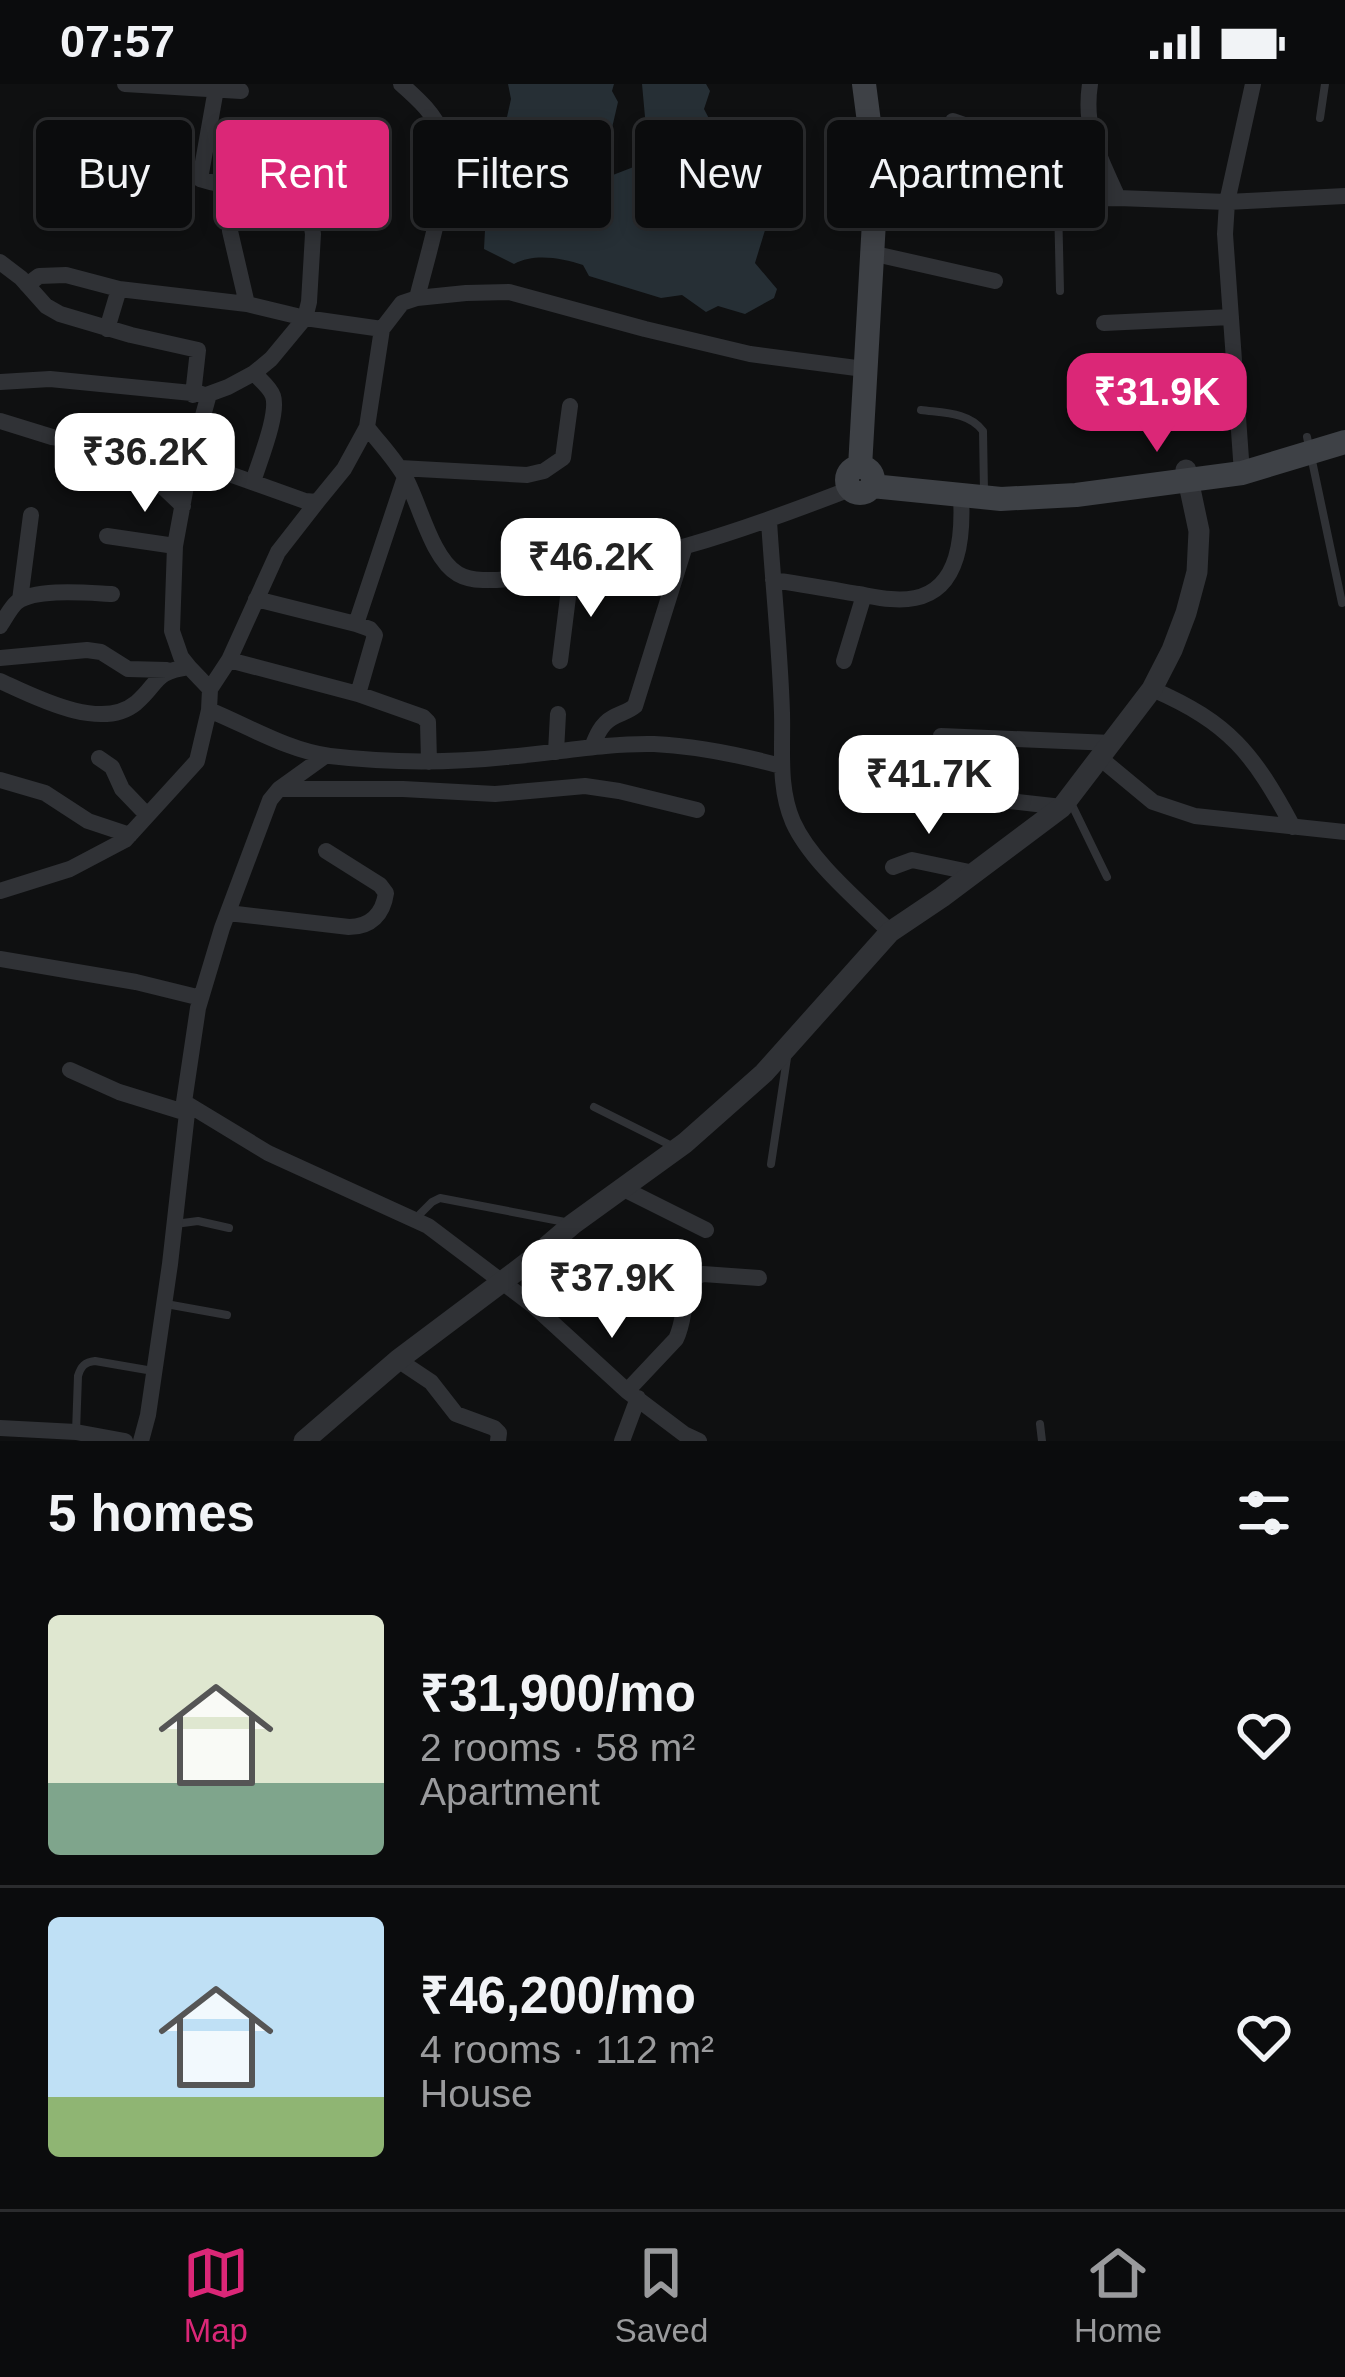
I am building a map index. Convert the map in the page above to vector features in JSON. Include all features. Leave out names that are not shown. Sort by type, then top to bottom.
[{"type":"main road","points":[[864,84],[869,120]]},
{"type":"main road","points":[[876,120],[881,84]]},
{"type":"main road","points":[[874,228],[861,481],[1028,499],[1241,466],[1309,445],[1345,426]]},
{"type":"main road","points":[[1309,445],[1345,442]]},
{"type":"street","points":[[125,84],[241,91]]},
{"type":"street","points":[[401,84],[432,113],[446,149],[442,190],[417,298]]},
{"type":"street","points":[[1090,84],[1091,136],[1118,198]]},
{"type":"street","points":[[1241,466],[1225,234],[1227,202],[1253,84]]},
{"type":"street","points":[[216,89],[200,179],[216,184]]},
{"type":"street","points":[[1105,198],[1227,202],[1345,196]]},
{"type":"street","points":[[230,228],[247,304]]},
{"type":"street","points":[[0,382],[50,379],[201,394],[228,387],[271,359],[304,317],[309,302],[312,228]]},
{"type":"street","points":[[872,253],[995,281]]},
{"type":"street","points":[[0,262],[59,314],[198,350],[201,394],[175,546],[172,631],[181,657],[210,689]]},
{"type":"street","points":[[26,284],[39,276],[66,275],[119,289],[247,304],[382,329]]},
{"type":"street","points":[[107,329],[119,289]]},
{"type":"street","points":[[4,889],[70,869],[125,840],[196,760],[210,689],[229,660],[278,552],[344,469],[367,428],[382,329],[402,303],[466,292],[509,292],[750,354],[863,369]]},
{"type":"street","points":[[1105,323],[1231,317]]},
{"type":"street","points":[[254,373],[274,398],[254,482]]},
{"type":"street","points":[[402,473],[526,476],[544,471],[563,458],[570,406]]},
{"type":"street","points":[[0,421],[52,437],[191,459],[317,502]]},
{"type":"street","points":[[367,428],[402,473],[444,563],[461,577],[490,580],[571,573],[684,549],[769,521],[861,481]]},
{"type":"street","points":[[119,445],[182,506]]},
{"type":"street","points":[[356,624],[402,473]]},
{"type":"street","points":[[304,1441],[573,1224],[677,1148],[764,1073],[882,939],[1066,803],[1152,688],[1186,613],[1197,572],[1199,531],[1187,476]]},
{"type":"street","points":[[773,580],[889,599],[915,598],[934,590],[950,574],[972,495]]},
{"type":"street","points":[[20,600],[31,515]]},
{"type":"street","points":[[769,521],[784,796],[806,845],[844,886],[882,939]]},
{"type":"street","points":[[107,536],[175,546]]},
{"type":"street","points":[[592,747],[606,722],[635,706],[684,549]]},
{"type":"street","points":[[560,661],[571,573]]},
{"type":"street","points":[[0,626],[20,600],[44,594],[112,594]]},
{"type":"street","points":[[844,662],[864,595]]},
{"type":"street","points":[[256,599],[370,629],[375,635],[358,694]]},
{"type":"street","points":[[0,658],[87,650],[101,652],[128,669],[189,668]]},
{"type":"street","points":[[229,660],[358,694],[423,717],[428,722],[429,762]]},
{"type":"street","points":[[0,681],[50,703],[108,714],[125,711],[169,670]]},
{"type":"street","points":[[1152,688],[1208,716],[1240,745],[1266,776],[1293,827]]},
{"type":"street","points":[[209,710],[325,756],[464,761],[652,744],[781,766]]},
{"type":"street","points":[[556,752],[558,714]]},
{"type":"street","points":[[941,736],[1106,751],[1154,802],[1171,809],[1195,816],[1345,832]]},
{"type":"street","points":[[141,1441],[164,1304],[201,998],[270,800],[325,756]]},
{"type":"street","points":[[99,758],[112,767],[122,789],[146,814]]},
{"type":"street","points":[[0,780],[45,793],[88,821],[130,835]]},
{"type":"street","points":[[279,789],[495,794],[585,787],[697,810]]},
{"type":"street","points":[[904,789],[1066,803]]},
{"type":"street","points":[[225,921],[349,927],[372,921],[384,908],[386,893],[326,851]]},
{"type":"street","points":[[893,867],[912,860],[974,873]]},
{"type":"street","points":[[0,959],[201,998]]},
{"type":"street","points":[[70,1070],[119,1092],[185,1108],[268,1153],[428,1226],[534,1306],[632,1395],[699,1441]]},
{"type":"street","points":[[623,1189],[706,1230]]},
{"type":"street","points":[[622,1441],[632,1395],[676,1339],[687,1291],[696,1277],[759,1278]]},
{"type":"street","points":[[390,1368],[431,1382],[456,1414],[494,1428],[498,1441]]},
{"type":"street","points":[[0,1428],[76,1432],[124,1441]]},
{"type":"lane","points":[[1320,118],[1325,84]]},
{"type":"lane","points":[[1059,228],[1060,291]]},
{"type":"lane","points":[[921,410],[956,415],[983,431],[972,495]]},
{"type":"lane","points":[[1309,445],[1342,603]]},
{"type":"lane","points":[[1066,803],[1107,877]]},
{"type":"lane","points":[[771,1164],[790,1045]]},
{"type":"lane","points":[[594,1107],[677,1148]]},
{"type":"lane","points":[[415,1220],[440,1198],[573,1224]]},
{"type":"lane","points":[[174,1224],[198,1221],[230,1228]]},
{"type":"lane","points":[[164,1304],[227,1315]]},
{"type":"lane","points":[[76,1432],[78,1376],[87,1362],[154,1372]]},
{"type":"lane","points":[[1040,1424],[1042,1441]]},
{"type":"shaded area","points":[[508,84],[614,84],[618,102],[611,132],[611,120],[506,120],[511,99]]},
{"type":"shaded area","points":[[642,84],[706,84],[710,91],[704,109],[710,120],[645,120]]},
{"type":"shaded area","points":[[635,166],[635,228],[766,228],[755,263],[777,289],[774,298],[745,314],[718,306],[706,312],[682,295],[661,298],[589,276],[575,262],[539,258],[514,264],[484,249],[485,228],[611,228],[611,176]]}]
